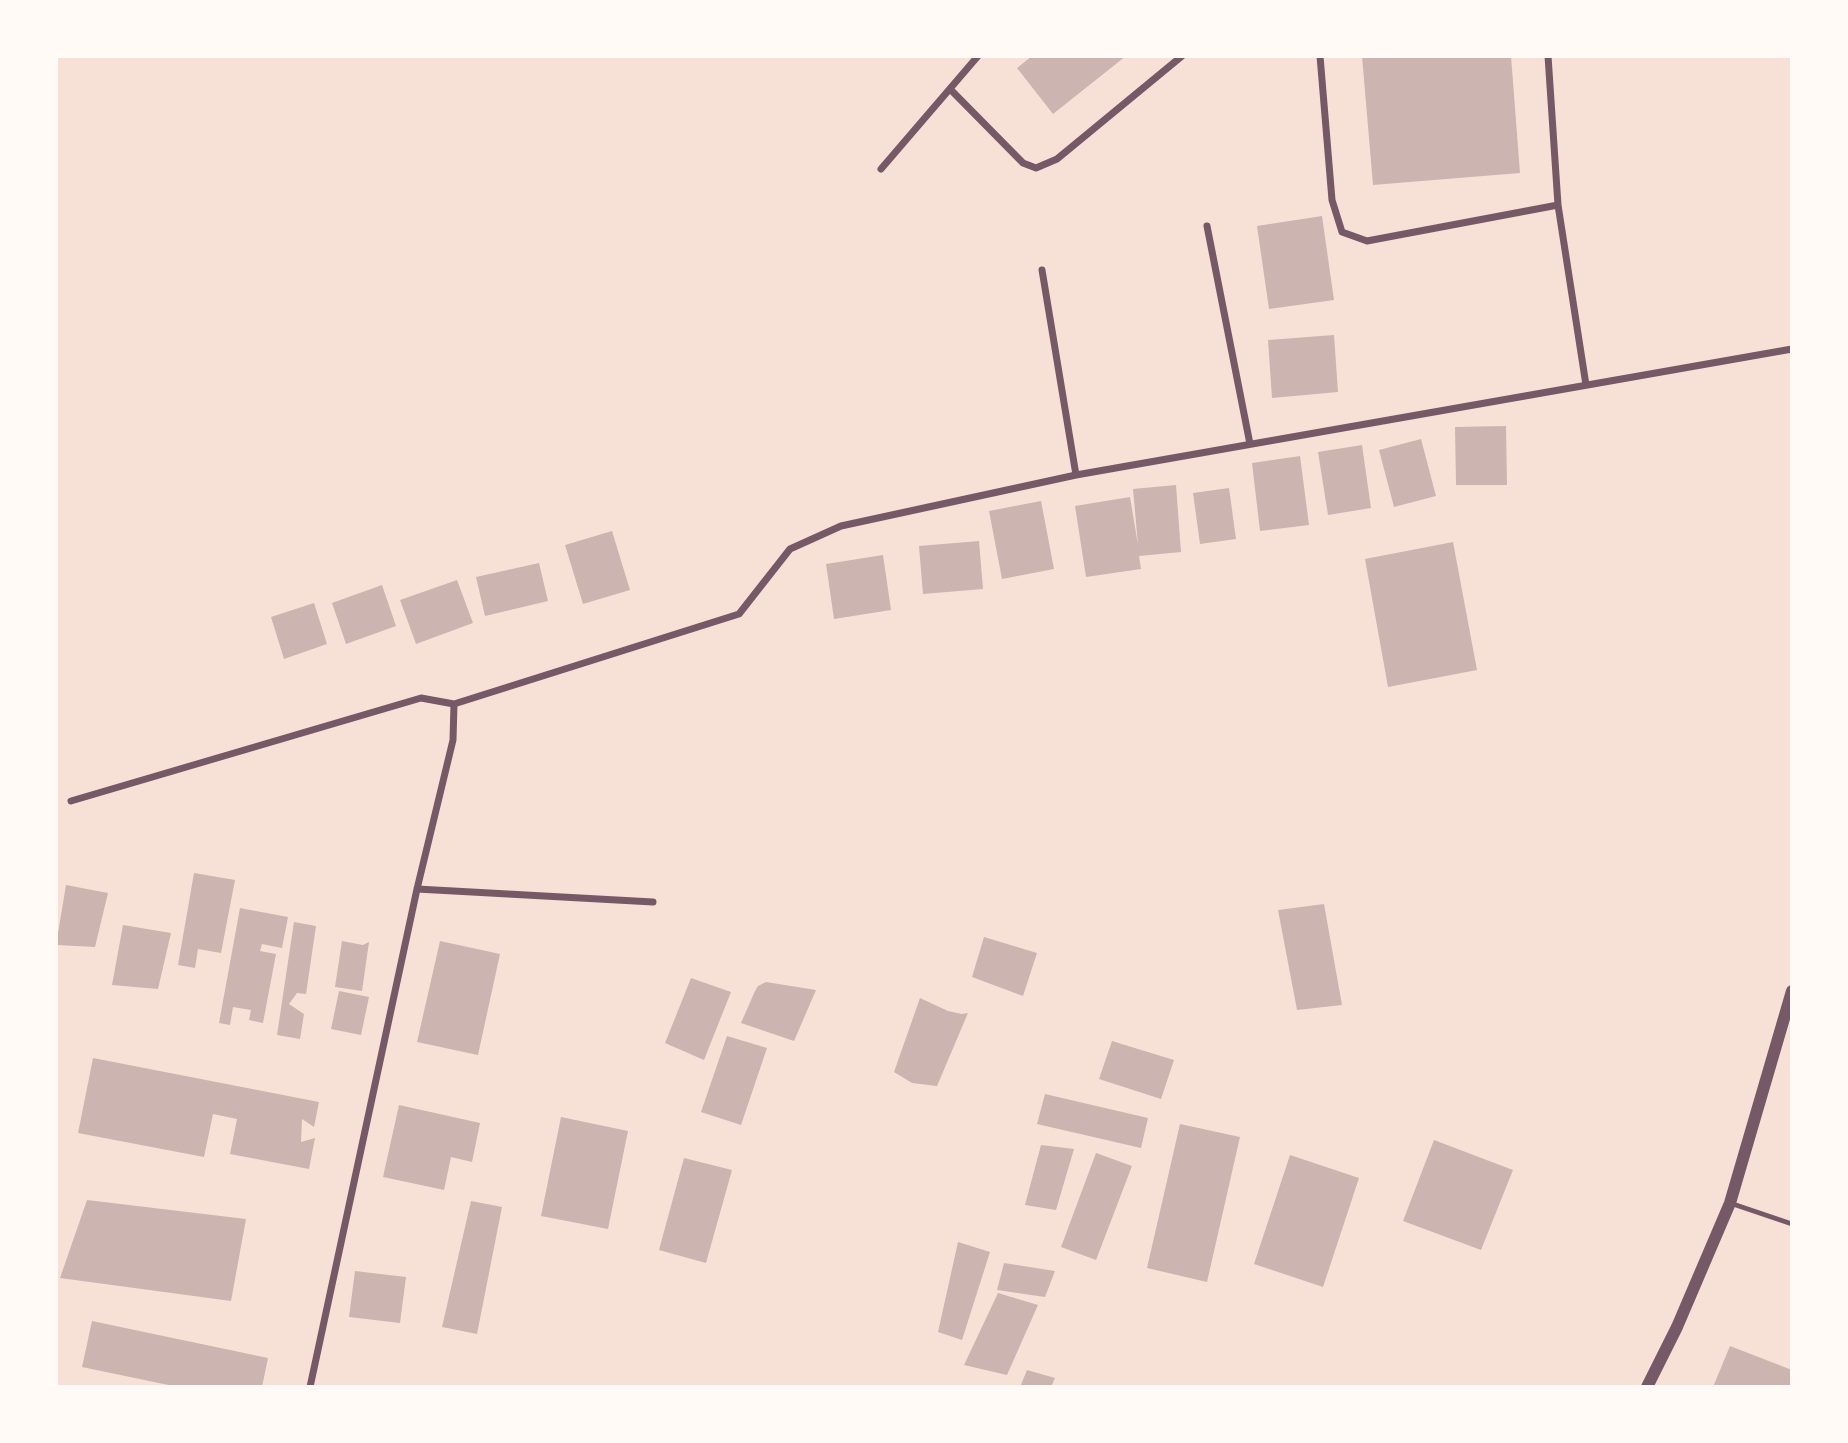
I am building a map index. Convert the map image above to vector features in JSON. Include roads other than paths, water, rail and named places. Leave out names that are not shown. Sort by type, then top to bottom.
[{"type":"street","points":[[881,169],[978,56]]},
{"type":"street","points":[[950,89],[1023,163],[1036,168],[1057,159],[1182,56]]},
{"type":"street","points":[[1320,56],[1332,201],[1342,232],[1367,241],[1558,205]]},
{"type":"street","points":[[1548,56],[1558,205],[1586,385]]},
{"type":"street","points":[[1207,226],[1250,444]]},
{"type":"street","points":[[1042,270],[1076,475]]},
{"type":"street","points":[[71,801],[421,698],[454,704],[739,614],[790,549],[841,526],[1076,475],[1792,349]]},
{"type":"street","points":[[310,1387],[417,888],[453,740],[454,704]]},
{"type":"street","points":[[417,888],[653,902]]},
{"type":"street","points":[[1647,1387],[1677,1327],[1730,1203],[1792,991]]},
{"type":"lane","points":[[1730,1203],[1792,1224]]}]
